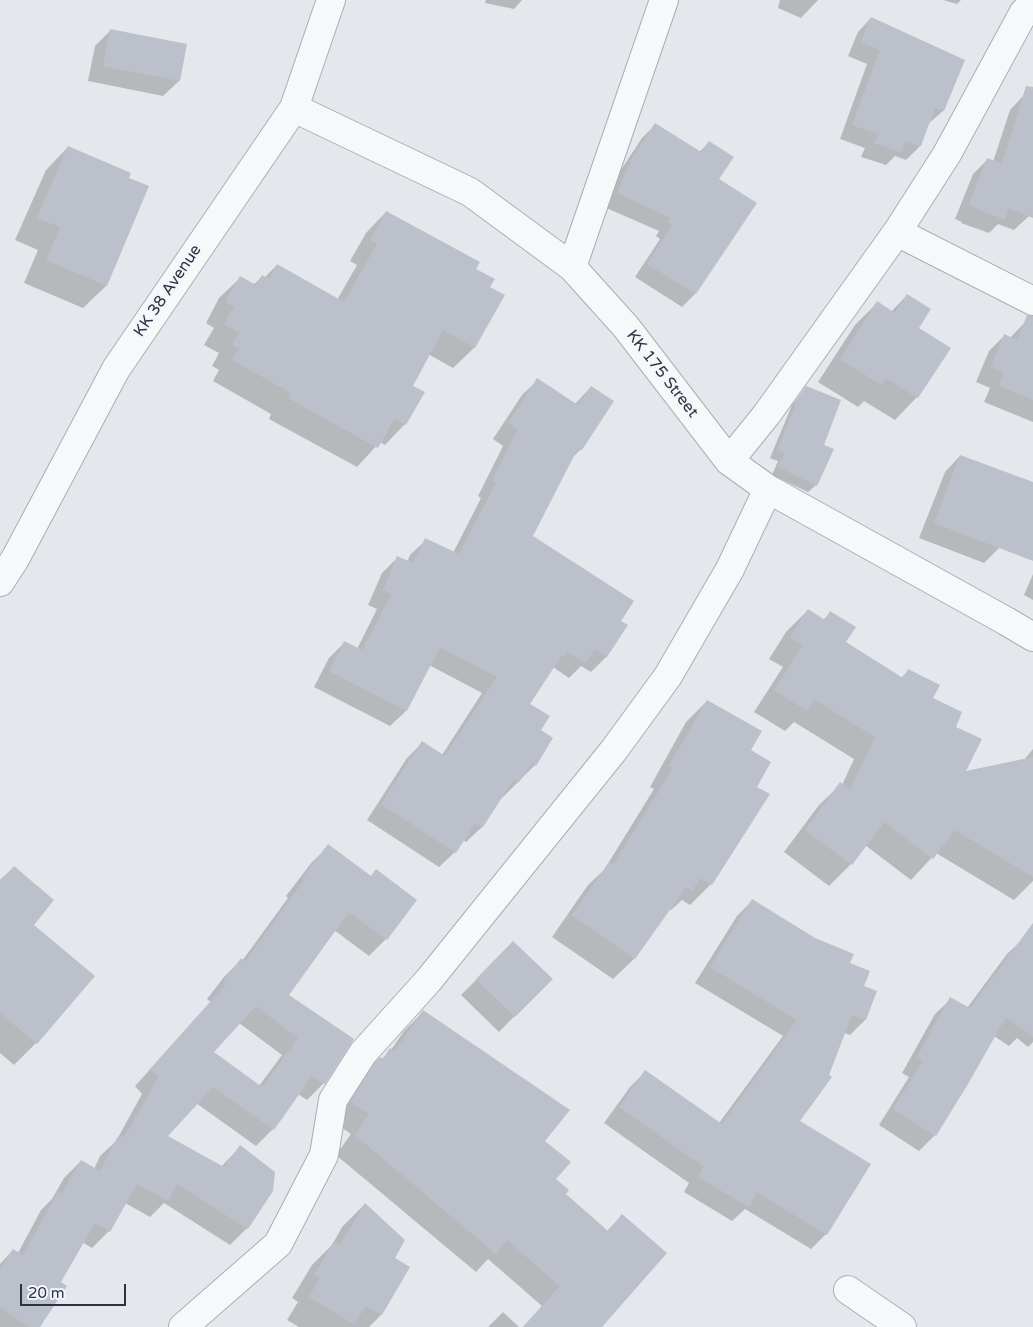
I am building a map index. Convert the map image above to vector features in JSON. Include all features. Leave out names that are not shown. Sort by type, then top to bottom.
[{"type":"street","name":"KK 38 Avenue","points":[[0,582],[15,559],[116,368],[294,108],[331,0]]},
{"type":"street","points":[[572,267],[664,0]]},
{"type":"street","points":[[729,461],[767,414],[897,232],[947,154],[1024,12],[1033,7]]},
{"type":"street","name":"KK 175 Street","points":[[294,108],[470,192],[572,267],[626,327],[729,461],[768,489],[1006,620],[1033,638]]},
{"type":"street","points":[[897,232],[1033,301]]},
{"type":"street","points":[[183,1327],[278,1244],[324,1155],[333,1100],[363,1052],[428,981],[614,750],[662,683],[730,569],[768,489]]},
{"type":"street","points":[[848,1290],[902,1327]]},
{"type":"building","points":[[871,17],[965,60],[944,111],[935,108],[921,146],[905,141],[901,152],[874,143],[878,134],[852,125],[880,50],[861,42]]},
{"type":"building","points":[[110,29],[187,44],[180,81],[103,66]]},
{"type":"building","points":[[1026,86],[1033,87],[1033,218],[1009,208],[1005,220],[969,204],[987,158],[1002,164]]},
{"type":"building","points":[[655,123],[701,152],[709,141],[734,157],[719,179],[757,203],[696,294],[647,264],[672,225],[668,222],[671,218],[617,193],[632,158]]},
{"type":"building","points":[[68,146],[131,173],[129,178],[149,186],[107,286],[46,260],[60,227],[37,218]]},
{"type":"building","points":[[386,211],[480,262],[476,269],[495,279],[490,287],[505,295],[475,348],[443,330],[413,386],[425,392],[406,425],[394,419],[378,448],[288,398],[291,393],[232,360],[239,349],[232,345],[239,333],[224,324],[234,307],[225,302],[240,276],[256,285],[262,275],[269,279],[277,264],[344,302],[377,244],[370,240]]},
{"type":"building","points":[[907,294],[931,309],[919,328],[951,348],[918,398],[886,378],[882,385],[840,359],[877,301],[895,313]]},
{"type":"building","points":[[1027,315],[1033,316],[1033,400],[999,386],[1004,372],[991,367],[1004,334],[1017,340]]},
{"type":"building","points":[[537,378],[578,405],[591,386],[614,401],[582,450],[578,448],[533,536],[634,601],[621,621],[628,625],[607,657],[595,649],[585,663],[568,652],[564,657],[562,655],[530,704],[550,716],[541,730],[553,738],[536,766],[532,763],[519,782],[514,779],[483,827],[475,823],[456,853],[381,804],[422,741],[445,756],[497,677],[440,647],[407,711],[329,671],[344,641],[362,650],[392,594],[383,590],[397,556],[413,563],[425,538],[459,554],[496,483],[492,480],[518,430],[508,423]]},
{"type":"building","points":[[806,386],[841,400],[824,445],[834,449],[817,486],[778,467],[785,453],[777,450],[799,396]]},
{"type":"building","points":[[960,455],[1033,482],[1033,561],[934,523]]},
{"type":"building","points":[[808,609],[825,620],[830,611],[856,627],[846,642],[903,678],[908,669],[940,685],[933,698],[962,712],[956,727],[982,739],[966,771],[1033,757],[1033,877],[955,830],[933,859],[884,822],[852,865],[805,830],[840,782],[850,790],[875,737],[814,699],[807,711],[774,690],[803,645],[790,637]]},
{"type":"building","points":[[707,700],[762,731],[751,750],[771,762],[757,787],[770,794],[712,885],[700,878],[692,891],[686,887],[635,959],[572,915],[609,862],[613,865],[673,768],[669,766]]},
{"type":"building","points":[[328,844],[371,876],[376,869],[417,900],[387,940],[349,912],[289,995],[354,1039],[325,1084],[312,1076],[274,1130],[213,1087],[168,1136],[224,1167],[240,1145],[275,1172],[273,1191],[248,1229],[177,1184],[168,1201],[137,1184],[110,1232],[95,1223],[61,1282],[67,1286],[40,1327],[29,1327],[0,1307],[0,1269],[13,1249],[23,1255],[58,1192],[62,1193],[81,1160],[100,1171],[117,1138],[125,1136],[159,1076],[150,1069],[226,984],[223,982],[241,958],[245,962],[304,880],[302,878]],"holes":[[[256,1006],[298,1038],[262,1087],[214,1052]]]},
{"type":"building","points":[[14,866],[54,900],[34,925],[95,976],[37,1044],[0,1013],[0,882]]},
{"type":"building","points":[[752,899],[815,938],[854,954],[850,963],[870,971],[864,986],[877,991],[866,1020],[852,1015],[829,1075],[832,1077],[800,1121],[871,1164],[827,1235],[757,1192],[749,1207],[698,1177],[704,1167],[619,1107],[645,1070],[722,1124],[797,1020],[710,967]]},
{"type":"building","points":[[1033,923],[1033,1037],[1006,1017],[936,1136],[893,1109],[923,1061],[917,1057],[950,997],[970,1008]]},
{"type":"building","points":[[513,941],[553,979],[515,1017],[476,979]]},
{"type":"building","points":[[423,1010],[570,1110],[545,1141],[571,1162],[556,1179],[569,1190],[566,1194],[608,1231],[622,1214],[667,1253],[602,1327],[523,1327],[560,1286],[507,1240],[496,1254],[355,1135],[369,1114],[350,1102],[375,1062],[380,1057],[383,1059],[390,1048],[395,1051]]},
{"type":"building","points":[[365,1203],[405,1240],[395,1258],[410,1267],[382,1315],[366,1306],[354,1324],[309,1297],[320,1278],[314,1275],[334,1241],[340,1245]]}]
